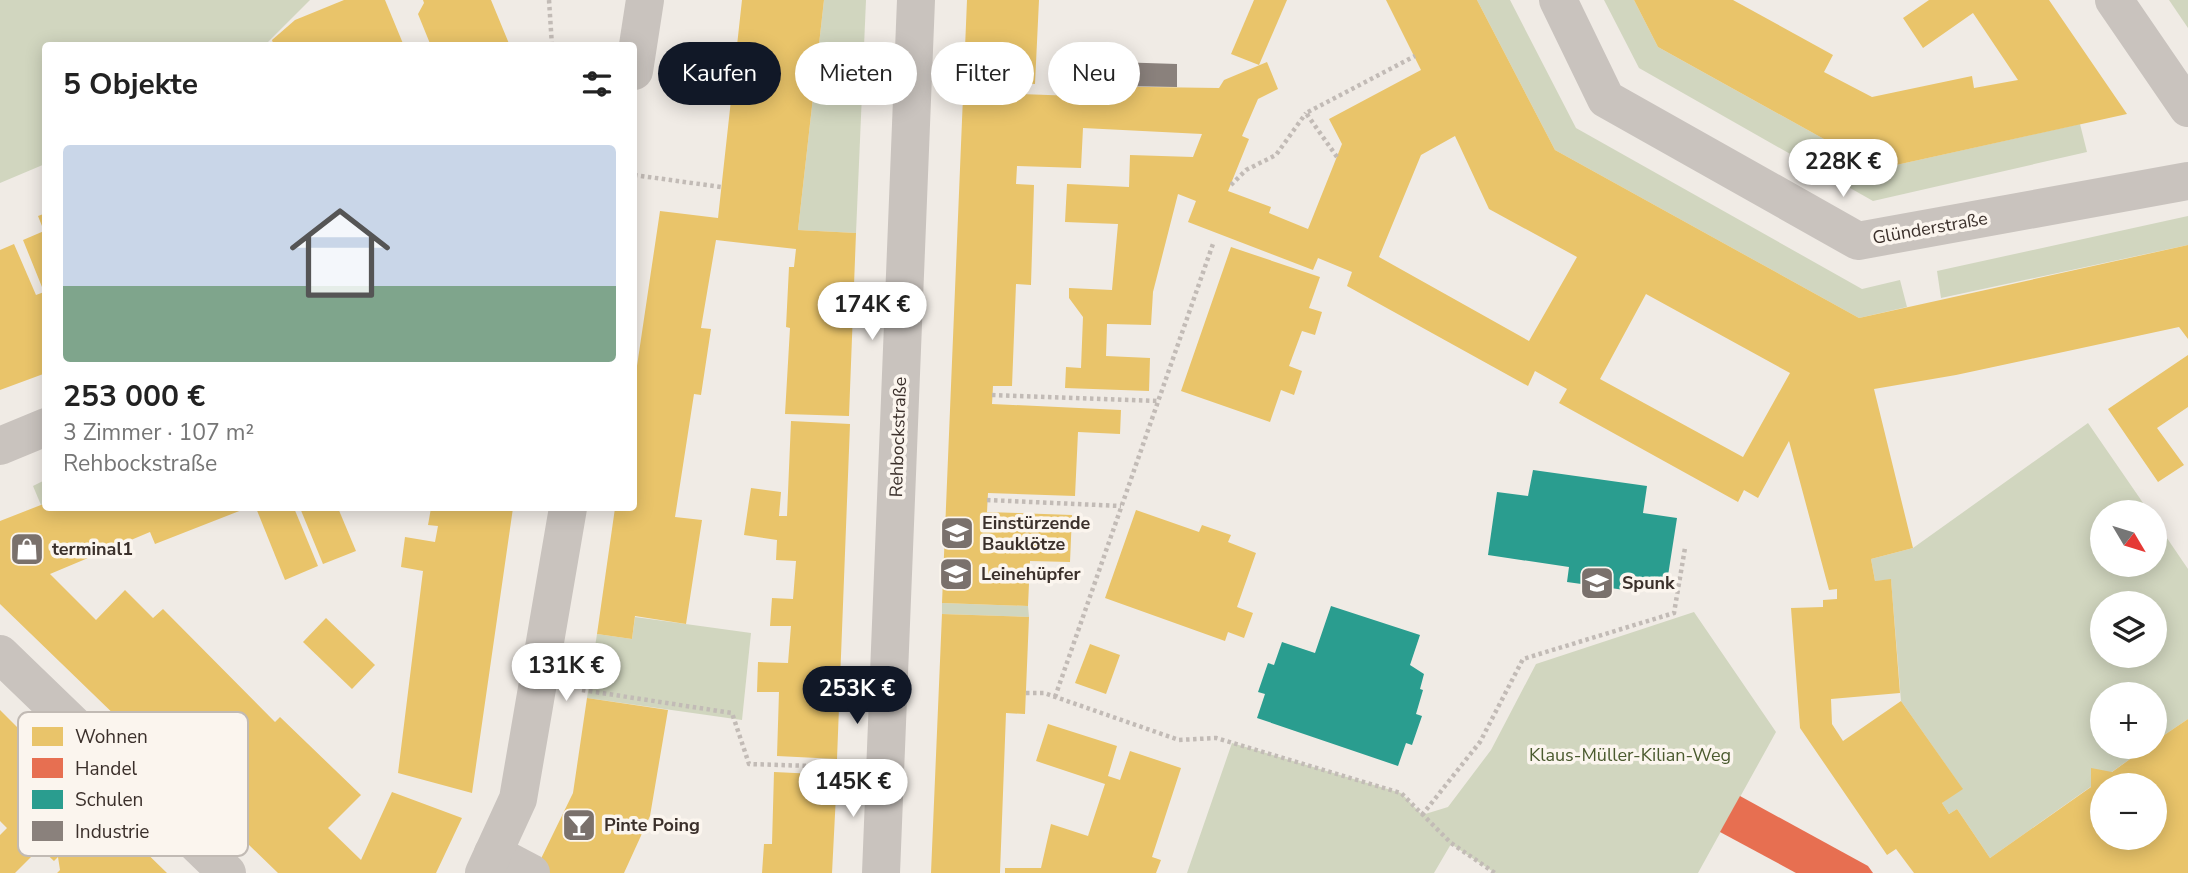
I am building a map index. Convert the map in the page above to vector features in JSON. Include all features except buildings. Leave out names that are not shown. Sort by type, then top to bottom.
[{"type":"street","points":[[637,52],[645,0]]},
{"type":"street","name":"Rehbockstraße","points":[[881,873],[916,0]]},
{"type":"street","name":"Glünderstraße","points":[[1558,0],[1606,99],[1858,241],[2188,181]]},
{"type":"street","points":[[2114,0],[2188,108]]},
{"type":"street","points":[[0,446],[42,429]]},
{"type":"street","points":[[531,873],[489,863],[519,799],[568,511]]},
{"type":"street","points":[[0,654],[60,712]]},
{"type":"street","points":[[209,856],[227,873]]},
{"type":"path","points":[[548,0],[552,42]]},
{"type":"path","points":[[1231,185],[1246,170],[1276,155],[1306,113],[1415,57]]},
{"type":"path","points":[[1306,113],[1337,156]]},
{"type":"path","points":[[637,175],[721,187]]},
{"type":"path","points":[[1055,697],[1214,241]]},
{"type":"path","points":[[992,395],[1159,401]]},
{"type":"path","points":[[987,500],[1121,506]]},
{"type":"path","points":[[1422,815],[1480,742],[1522,659],[1674,613],[1685,548]]},
{"type":"path","points":[[539,685],[732,713],[748,764],[885,768]]},
{"type":"path","points":[[1026,693],[1044,693],[1179,740],[1216,737],[1401,793],[1451,844],[1495,873]]},
{"type":"green space","points":[[0,0],[310,0],[268,42],[42,42],[42,165],[0,183]]},
{"type":"green space","points":[[824,0],[866,0],[864,42],[819,42]]},
{"type":"green space","points":[[1477,0],[1510,0],[1576,128],[1862,289],[1900,280],[1907,307],[1859,318],[1555,150]]},
{"type":"green space","points":[[1604,0],[1634,0],[1658,47],[1878,169],[2080,124],[2087,152],[1873,201],[1639,68]]},
{"type":"green space","points":[[2169,0],[2188,0],[2188,28]]},
{"type":"green space","points":[[812,105],[861,105],[856,233],[798,230]]},
{"type":"green space","points":[[2188,216],[2188,245],[1941,298],[1937,271]]},
{"type":"green space","points":[[2088,423],[2141,500],[2090,500],[2090,578],[2166,578],[2167,538],[2188,569],[2188,719],[2167,733],[2167,682],[2090,682],[2090,759],[2130,759],[2110,773],[2090,773],[2090,787],[1990,858],[1957,809],[1949,814],[1942,803],[1962,788],[1901,701],[1891,580],[1875,581],[1871,559],[1913,548]]},
{"type":"green space","points":[[42,482],[41,505],[33,486]]},
{"type":"green space","points":[[942,603],[1028,606],[1029,617],[942,614]]},
{"type":"green space","name":"Klaus-Müller-Kilian-Weg","points":[[1694,612],[1776,732],[1698,873],[1495,873],[1451,844],[1434,873],[1187,873],[1232,743],[1401,793],[1422,815],[1448,807],[1491,750],[1536,664]]},
{"type":"green space","points":[[635,617],[751,633],[742,720],[587,698],[597,634],[632,639]]},
{"type":"place","name":"Einstürzende Bauklötze","points":[[957,533]]},
{"type":"place","name":"terminal1","points":[[27,549]]},
{"type":"place","name":"Leinehüpfer","points":[[956,574]]},
{"type":"place","name":"Spunk","points":[[1597,583]]},
{"type":"place","name":"Pinte Poing","points":[[579,825]]}]
